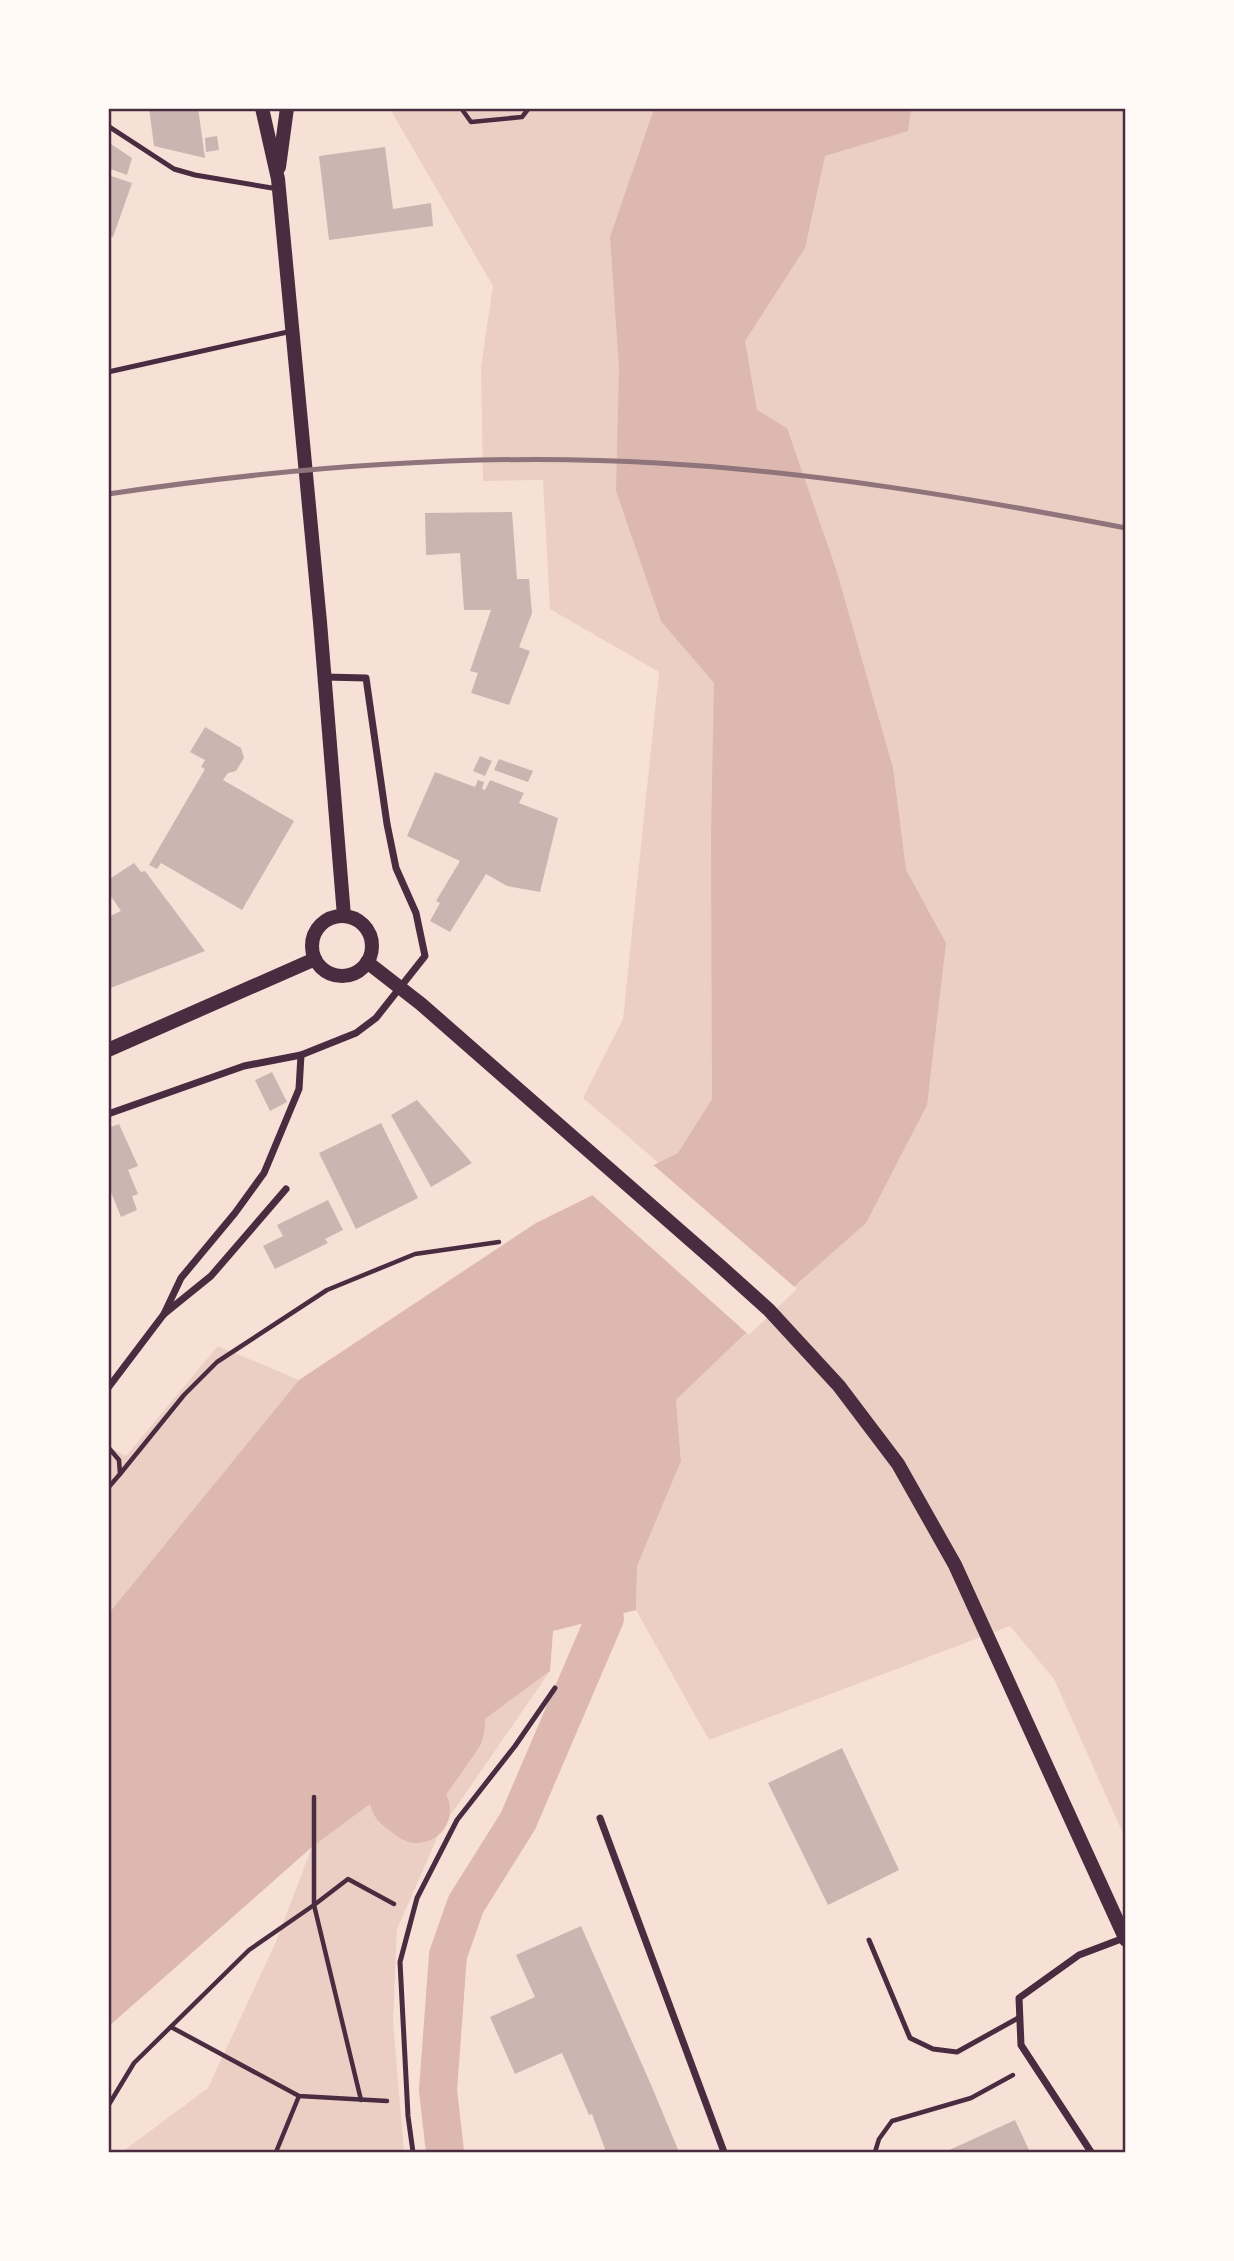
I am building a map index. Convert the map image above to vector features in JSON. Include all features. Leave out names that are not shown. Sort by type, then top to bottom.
[{"type":"main road","points":[[262,108],[278,184],[325,677],[344,916]]},
{"type":"main road","points":[[278,184],[287,108]]},
{"type":"main road","points":[[344,916],[356,919],[365,927],[371,938],[372,950],[368,962],[360,970],[341,976],[330,974],[315,960],[312,947],[314,935],[321,924],[344,916]]},
{"type":"main road","points":[[108,1050],[315,960]]},
{"type":"main road","points":[[368,962],[421,1004],[769,1310],[839,1386],[898,1464],[956,1565],[1125,1939]]},
{"type":"street","points":[[108,1114],[244,1066],[301,1055],[356,1033],[376,1018],[425,956],[416,913],[396,869],[366,678],[325,677]]},
{"type":"street","points":[[108,1388],[164,1314],[181,1278],[235,1213],[264,1172],[299,1088],[301,1055]]},
{"type":"street","points":[[164,1314],[211,1276],[286,1189]]},
{"type":"street","points":[[600,1818],[724,2152]]},
{"type":"street","points":[[1091,2152],[1021,2045],[1019,1998],[1079,1955],[1125,1939]]},
{"type":"lane","points":[[108,126],[174,169],[278,184]]},
{"type":"lane","points":[[108,372],[292,331]]},
{"type":"lane","points":[[413,2152],[407,2102],[400,1962],[417,1898],[457,1819],[515,1746],[555,1688]]},
{"type":"lane","points":[[869,1940],[910,2038],[933,2049],[957,2052],[1020,2017]]},
{"type":"path","points":[[461,108],[471,122],[522,117],[529,108]]},
{"type":"path","points":[[108,1488],[184,1395],[217,1362],[327,1290],[415,1254],[499,1242]]},
{"type":"path","points":[[108,1447],[119,1460],[120,1474]]},
{"type":"path","points":[[314,1797],[314,1905],[361,2099]]},
{"type":"path","points":[[108,2106],[134,2063],[249,1950],[348,1879],[413,1914]]},
{"type":"path","points":[[171,2027],[299,2096],[407,2102]]},
{"type":"path","points":[[875,2152],[878,2139],[892,2121],[971,2098],[1018,2072],[1031,2061]]},
{"type":"path","points":[[276,2152],[299,2096]]},
{"type":"shaded area","points":[[390,109],[1125,109],[1125,1838],[1054,1679],[1010,1626],[709,1740],[636,1610],[637,1566],[681,1461],[676,1400],[798,1282],[583,1098],[623,1019],[659,672],[550,609],[543,480],[483,481],[481,367],[493,286]]},
{"type":"shaded area","points":[[654,109],[911,109],[908,131],[825,156],[805,248],[745,341],[757,410],[787,428],[836,569],[893,768],[906,870],[946,943],[927,1105],[866,1223],[798,1283],[676,1400],[681,1461],[637,1566],[636,1610],[553,1631],[550,1671],[312,1847],[109,2026],[109,1613],[299,1380],[536,1223],[678,1153],[712,1099],[711,836],[714,683],[661,621],[616,491],[619,367],[610,237]]},
{"type":"shaded area","points":[[218,1346],[299,1380],[109,1613],[109,1447],[126,1456]]},
{"type":"shaded area","points":[[550,1671],[441,1829],[397,1929],[393,2021],[404,2152],[122,2152],[208,2088],[275,1944],[312,1847]]},
{"type":"pier","points":[[651,1163],[797,1289],[749,1335],[590,1193]]},
{"type":"building","points":[[149,108],[198,108],[205,158],[154,146]]},
{"type":"building","points":[[217,136],[219,150],[206,152],[205,138]]},
{"type":"building","points":[[108,142],[132,158],[127,175],[108,168]]},
{"type":"building","points":[[385,147],[393,209],[431,203],[433,226],[329,240],[319,156]]},
{"type":"building","points":[[108,175],[132,183],[113,237],[108,236]]},
{"type":"building","points":[[512,512],[517,579],[529,579],[532,613],[519,647],[530,651],[509,705],[471,693],[478,673],[470,671],[491,610],[464,610],[460,553],[426,555],[425,513]]},
{"type":"building","points":[[205,727],[241,748],[244,758],[236,771],[228,773],[223,780],[294,821],[242,910],[161,863],[157,869],[149,865],[205,769],[201,767],[205,760],[190,752]]},
{"type":"building","points":[[480,756],[492,761],[485,776],[473,771]]},
{"type":"building","points":[[499,759],[533,771],[528,782],[494,770]]},
{"type":"building","points":[[435,772],[475,787],[478,780],[484,782],[482,789],[485,790],[490,780],[524,793],[519,803],[558,818],[540,892],[507,886],[486,874],[450,932],[430,921],[440,903],[436,901],[460,861],[407,836]]},
{"type":"building","points":[[134,863],[141,872],[145,871],[205,951],[108,989],[108,917],[121,911],[108,892],[108,880]]},
{"type":"building","points":[[272,1072],[287,1102],[270,1111],[255,1080]]},
{"type":"building","points":[[417,1100],[472,1163],[431,1187],[391,1115]]},
{"type":"building","points":[[381,1123],[418,1198],[356,1229],[319,1153]]},
{"type":"building","points":[[119,1124],[138,1166],[128,1170],[138,1194],[132,1196],[137,1210],[121,1217],[111,1192],[108,1193],[108,1128]]},
{"type":"building","points":[[328,1200],[343,1230],[325,1239],[328,1243],[275,1269],[263,1246],[283,1236],[277,1225]]},
{"type":"building","points":[[842,1748],[899,1870],[828,1905],[768,1783]]},
{"type":"building","points":[[581,1926],[679,2152],[606,2152],[592,2114],[589,2115],[562,2053],[515,2074],[490,2017],[535,1997],[516,1955]]},
{"type":"building","points":[[1015,2120],[1030,2152],[945,2152]]},
{"type":"waterway","points":[[445,2152],[438,2090],[448,1955],[466,1904],[518,1821],[605,1618]]},
{"type":"waterway","points":[[417,1692],[439,1707],[452,1724],[451,1730],[403,1799],[417,1810]]},
{"type":"railway","points":[[108,494],[245,476],[383,464],[520,459],[589,460],[717,467],[834,480],[1010,506],[1126,528]]}]
